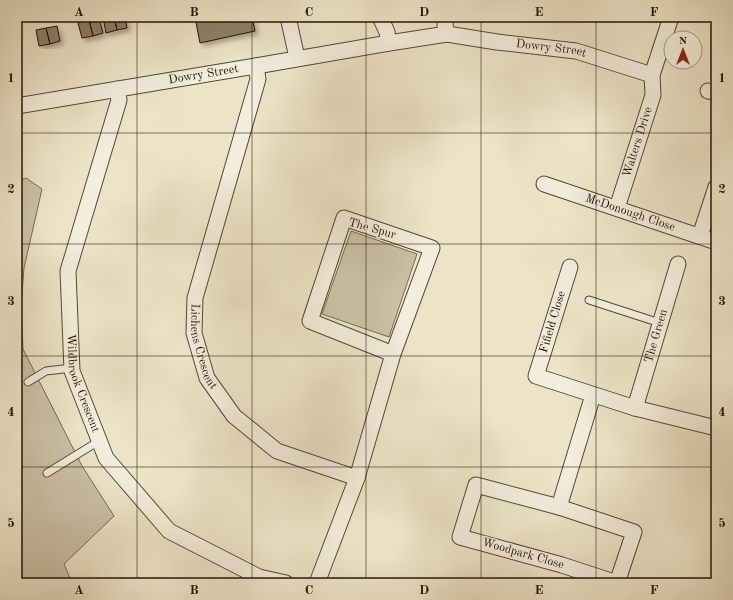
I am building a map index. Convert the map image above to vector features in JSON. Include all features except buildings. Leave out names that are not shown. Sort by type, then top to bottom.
[{"type":"street","points":[[288,17],[297,58]]},
{"type":"street","points":[[380,17],[387,32],[389,42]]},
{"type":"street","points":[[446,17],[445,25],[447,34]]},
{"type":"street","points":[[652,75],[670,17]]},
{"type":"street","name":"Dowry Street","points":[[17,106],[389,42],[447,34],[497,42],[576,51],[652,75]]},
{"type":"street","name":"Lichens Crescent","points":[[256,66],[258,80],[195,298],[194,334],[207,378],[234,416],[277,451],[357,478]]},
{"type":"street","name":"Walters Drive","points":[[618,208],[653,95],[652,75]]},
{"type":"street","name":"Wildbrook Crescent","points":[[117,89],[119,100],[68,271],[72,371],[106,458],[169,531],[258,580],[286,583]]},
{"type":"street","name":"McDonough Close","points":[[544,184],[716,242]]},
{"type":"street","points":[[700,236],[716,187]]},
{"type":"street","name":"The Spur","points":[[317,583],[357,478],[393,354],[432,248],[344,218],[310,321],[393,354]]},
{"type":"street","name":"The Green","points":[[634,408],[678,264]]},
{"type":"street","name":"Fifield Close","points":[[570,267],[536,376],[593,395]]},
{"type":"street","points":[[559,507],[593,395],[634,408],[716,428]]},
{"type":"street","name":"Woodpark Close","points":[[476,485],[559,507],[634,532],[617,583],[562,565],[460,537],[476,485]]},
{"type":"lane","points":[[589,300],[660,324]]},
{"type":"lane","points":[[28,382],[46,371],[72,368]]},
{"type":"lane","points":[[47,473],[99,441]]},
{"type":"shaded area","points":[[26,178],[42,189],[24,268],[21,307],[23,349],[82,466],[114,516],[64,564],[72,583],[17,583],[17,182]]},
{"type":"shaded area","points":[[351,231],[417,254],[389,337],[322,314]]}]
